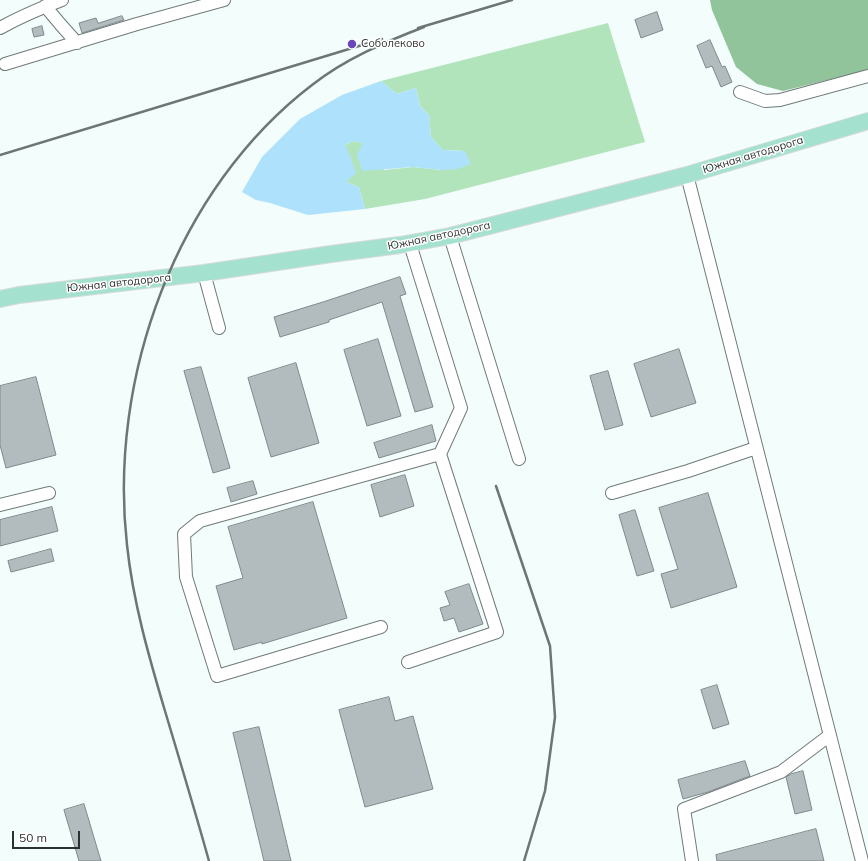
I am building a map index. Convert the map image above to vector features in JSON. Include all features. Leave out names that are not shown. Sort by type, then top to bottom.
[{"type":"main road","name":"Южная автодорога","points":[[0,299],[19,295],[204,273],[410,244],[450,236],[687,175],[868,121]]},
{"type":"street","points":[[0,28],[45,6],[62,0]]},
{"type":"street","points":[[5,64],[137,24],[224,0]]},
{"type":"street","points":[[45,6],[77,43]]},
{"type":"street","points":[[740,92],[765,101],[780,100],[868,76]]},
{"type":"street","points":[[687,175],[862,861]]},
{"type":"street","points":[[450,236],[519,460]]},
{"type":"street","points":[[408,662],[497,632],[440,454],[461,408],[410,244]]},
{"type":"street","points":[[204,273],[219,328]]},
{"type":"street","points":[[612,493],[688,471],[756,448]]},
{"type":"street","points":[[381,627],[217,676],[186,577],[184,534],[200,521],[440,454]]},
{"type":"street","points":[[0,505],[50,493]]},
{"type":"street","points":[[692,861],[684,809],[781,772],[830,735]]},
{"type":"green space","points":[[710,0],[868,0],[868,70],[783,91],[757,84],[736,67],[712,10]]},
{"type":"green space","points":[[608,23],[645,142],[425,199],[365,209],[359,187],[346,182],[345,145],[353,141],[363,143],[384,170],[413,167],[442,170],[470,164],[465,151],[443,150],[431,137],[429,115],[420,106],[416,88],[397,94],[381,81]]},
{"type":"water","points":[[381,81],[397,94],[416,88],[420,106],[429,115],[431,137],[443,150],[465,151],[471,164],[458,169],[442,170],[413,167],[362,171],[357,154],[363,143],[353,141],[345,145],[356,173],[346,182],[359,187],[365,209],[308,215],[256,200],[242,192],[262,157],[300,119],[342,95]]},
{"type":"building","points":[[657,12],[663,30],[641,38],[635,20]]},
{"type":"building","points":[[122,16],[124,20],[82,33],[79,23],[96,18],[98,23]]},
{"type":"building","points":[[42,26],[44,35],[34,37],[32,29]]},
{"type":"building","points":[[710,40],[722,67],[725,66],[732,82],[721,87],[712,66],[706,68],[697,46]]},
{"type":"building","points":[[400,277],[406,294],[400,296],[433,407],[415,412],[382,302],[329,320],[329,322],[280,337],[274,317]]},
{"type":"building","points":[[378,339],[401,416],[367,426],[344,350]]},
{"type":"building","points":[[679,349],[696,403],[651,417],[634,364]]},
{"type":"building","points":[[296,363],[319,443],[271,457],[248,378]]},
{"type":"building","points":[[201,367],[230,468],[213,473],[184,371]]},
{"type":"building","points":[[608,371],[623,425],[605,430],[590,376]]},
{"type":"building","points":[[36,377],[56,455],[6,468],[0,445],[0,386]]},
{"type":"building","points":[[432,425],[436,441],[379,458],[374,443]]},
{"type":"building","points":[[405,475],[414,506],[380,517],[371,485]]},
{"type":"building","points":[[253,481],[257,494],[231,502],[227,488]]},
{"type":"building","points":[[708,493],[737,587],[671,608],[661,574],[678,569],[659,508]]},
{"type":"building","points":[[313,502],[347,618],[262,644],[262,642],[234,650],[216,586],[243,578],[228,527]]},
{"type":"building","points":[[52,507],[58,531],[0,546],[0,520]]},
{"type":"building","points":[[635,510],[654,571],[637,576],[619,515]]},
{"type":"building","points":[[51,549],[54,561],[11,572],[8,561]]},
{"type":"building","points":[[469,584],[483,624],[459,632],[454,618],[444,621],[440,608],[450,605],[445,592]]},
{"type":"building","points":[[717,685],[729,724],[713,729],[701,690]]},
{"type":"building","points":[[389,697],[395,721],[413,716],[433,789],[365,807],[339,710]]},
{"type":"building","points":[[259,727],[291,861],[264,861],[233,733]]},
{"type":"building","points":[[745,761],[750,776],[708,792],[683,799],[678,780]]},
{"type":"building","points":[[803,771],[812,810],[795,814],[786,777]]},
{"type":"building","points":[[84,804],[101,861],[79,861],[64,810]]},
{"type":"building","points":[[816,829],[824,861],[717,861],[716,855]]},
{"type":"railway","points":[[418,28],[512,0]]},
{"type":"railway","points":[[209,861],[159,691],[137,608],[127,545],[124,482],[129,417],[141,353],[161,291],[189,232],[223,177],[264,128],[312,85],[338,67],[380,45],[424,27]]},
{"type":"railway","points":[[0,155],[382,39]]},
{"type":"railway","points":[[496,486],[550,646],[555,717],[545,791],[524,861]]},
{"type":"place","name":"Соболеково","points":[[352,44]]}]
